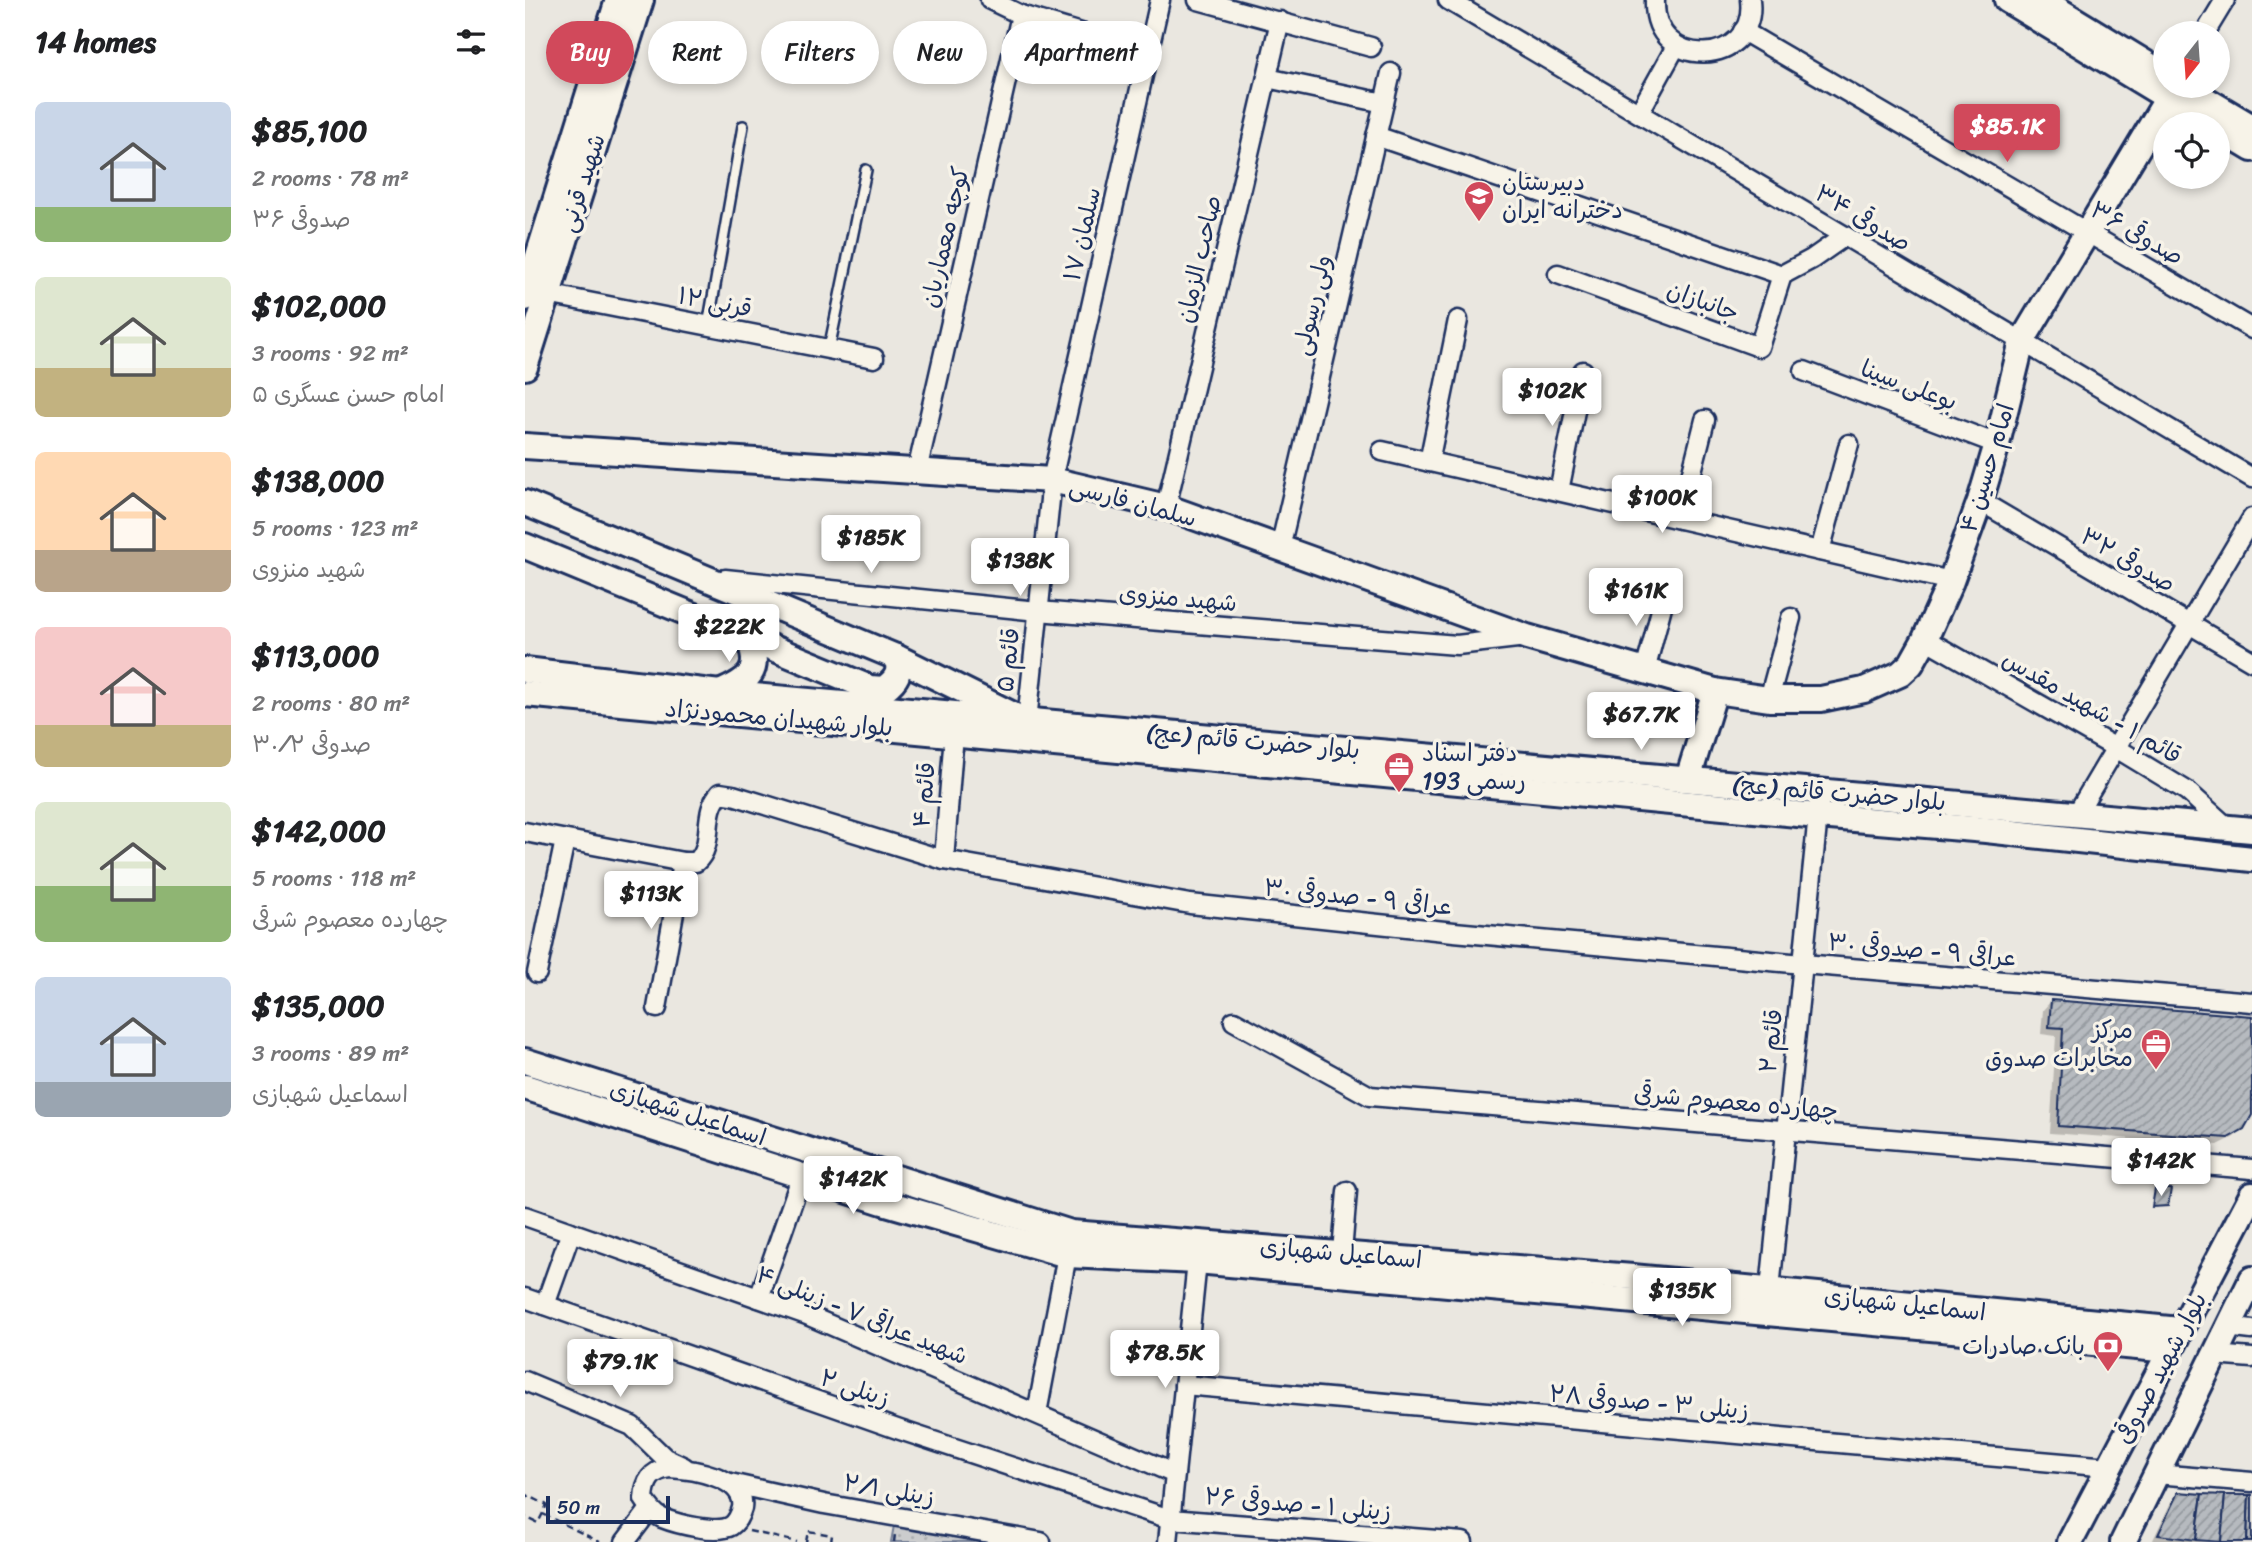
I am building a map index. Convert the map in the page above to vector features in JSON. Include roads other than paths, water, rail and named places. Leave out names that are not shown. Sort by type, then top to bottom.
[{"type":"main road","name":"شهید قرنی","points":[[612,21],[618,0]]},
{"type":"main road","name":"شهید قرنی","points":[[536,296],[641,0]]},
{"type":"main road","points":[[2007,0],[2153,76]]},
{"type":"main road","points":[[2042,0],[2153,73]]},
{"type":"main road","name":"شهید قرنی","points":[[525,367],[536,296],[594,84]]},
{"type":"main road","name":"امام حسین ۴","points":[[1715,691],[1769,699],[1821,699],[1864,690],[1885,682],[1911,664],[1951,581],[1980,501],[2022,341],[2165,98]]},
{"type":"main road","points":[[2184,98],[2199,112]]},
{"type":"main road","points":[[2195,98],[2252,127]]},
{"type":"main road","points":[[2230,136],[2252,149]]},
{"type":"main road","name":"سلمان فارسی","points":[[525,446],[1052,480],[1166,507],[1527,637],[1715,691]]},
{"type":"main road","name":"بلوار حضرت قائم (عج)","points":[[525,503],[895,657],[1030,731],[1818,816],[1986,830],[2252,859]]},
{"type":"main road","points":[[525,546],[870,688],[884,689],[896,680],[899,666],[895,657]]},
{"type":"main road","points":[[720,693],[740,684],[754,668],[755,657],[749,639]]},
{"type":"main road","name":"بلوار شهیدان محمودنژاد","points":[[525,670],[1030,731]]},
{"type":"main road","points":[[1688,779],[1715,691]]},
{"type":"main road","name":"بلوار شهیدان محمودنژاد","points":[[525,694],[954,734],[1030,731]]},
{"type":"main road","name":"بلوار حضرت قائم (عج)","points":[[1030,731],[1688,779],[2240,829]]},
{"type":"main road","name":"اسماعیل شهبازی","points":[[525,1061],[1071,1233],[1198,1252],[2175,1340]]},
{"type":"main road","name":"اسماعیل شهبازی","points":[[525,1087],[1067,1255],[1342,1253],[1769,1302]]},
{"type":"main road","name":"بلوار شهید صدوقی","points":[[2070,1542],[2252,1195]]},
{"type":"main road","name":"بلوار شهید صدوقی","points":[[2123,1542],[2252,1279]]},
{"type":"street","points":[[609,0],[610,21]]},
{"type":"street","points":[[990,0],[1041,21]]},
{"type":"street","name":"سلمان ۱۷","points":[[1155,21],[1160,0]]},
{"type":"street","points":[[1198,0],[1371,47]]},
{"type":"street","name":"صدوقی ۳۴","points":[[1448,0],[2252,478]]},
{"type":"street","points":[[1655,0],[1662,31],[1676,46],[1705,54],[1733,43],[1749,19],[1750,0]]},
{"type":"street","points":[[2212,21],[2225,0]]},
{"type":"street","name":"کوچه معماریان","points":[[917,471],[1021,15]]},
{"type":"street","name":"صاحب الزمان","points":[[1166,507],[1280,21]]},
{"type":"street","name":"صدوقی ۳۶","points":[[1743,31],[2252,329]]},
{"type":"street","points":[[1639,113],[1676,46]]},
{"type":"street","name":"ولی رسولی","points":[[1280,548],[1391,73]]},
{"type":"street","points":[[1267,78],[1384,103]]},
{"type":"street","name":"سلمان ۱۷","points":[[1052,480],[1141,84]]},
{"type":"street","points":[[1376,136],[1782,275],[1812,259],[1845,236]]},
{"type":"street","name":"جانبازان","points":[[1558,274],[1759,347],[1782,275]]},
{"type":"street","name":"قرنی ۱۲","points":[[536,296],[874,358]]},
{"type":"street","points":[[1429,462],[1458,320]]},
{"type":"street","points":[[1559,492],[1583,371]]},
{"type":"street","name":"بوعلی سینا","points":[[1804,371],[1997,444]]},
{"type":"street","points":[[1681,519],[1706,420]]},
{"type":"street","points":[[1820,551],[1849,444]]},
{"type":"street","points":[[1382,451],[1951,581]]},
{"type":"street","name":"قائم ۵","points":[[1030,731],[1038,611],[1052,480]]},
{"type":"street","name":"صدوقی ۳۲","points":[[1980,501],[2252,661]]},
{"type":"street","points":[[2076,815],[2252,518]]},
{"type":"street","name":"شهید منزوی","points":[[700,577],[1038,611],[1457,645],[1527,637]]},
{"type":"street","points":[[1645,671],[1665,595]]},
{"type":"street","points":[[1769,699],[1791,618]]},
{"type":"street","name":"قائم ۱ - شهید مقدس","points":[[1925,639],[2116,748],[2187,791],[2240,829]]},
{"type":"street","name":"قائم ۴","points":[[944,860],[954,734]]},
{"type":"street","name":"قائم ۲","points":[[1769,1302],[1821,792]]},
{"type":"street","name":"عراقی ۹ - صدوقی ۳۰","points":[[683,862],[695,862],[705,851],[712,801],[720,793],[944,860],[1190,904],[1454,932],[2252,1002]]},
{"type":"street","points":[[525,832],[683,862],[657,1007]]},
{"type":"street","points":[[537,974],[565,840]]},
{"type":"street","name":"چهارده معصوم شرقی","points":[[1234,1021],[1370,1096],[2252,1169]]},
{"type":"street","points":[[759,1298],[802,1175]]},
{"type":"street","points":[[1342,1253],[1347,1191]]},
{"type":"street","name":"شهید عراقی ۷ - زینلی ۴","points":[[525,1216],[807,1315],[1175,1474]]},
{"type":"street","points":[[545,1305],[571,1232]]},
{"type":"street","points":[[1168,1542],[1198,1252]]},
{"type":"street","points":[[1037,1413],[1067,1255]]},
{"type":"street","name":"زینلی ۲","points":[[525,1298],[900,1430],[1170,1518]]},
{"type":"street","points":[[2227,1327],[2252,1330]]},
{"type":"street","points":[[2214,1355],[2252,1359]]},
{"type":"street","points":[[525,1381],[632,1426],[665,1458],[688,1469]]},
{"type":"street","name":"زینلی ۳ - صدوقی ۲۸","points":[[1184,1385],[2109,1467]]},
{"type":"street","points":[[688,1469],[658,1470],[648,1478],[644,1499],[650,1509],[661,1517],[699,1527],[723,1529],[734,1524],[743,1503],[730,1483]]},
{"type":"street","name":"زینلی ۲/۱","points":[[688,1469],[730,1483],[824,1504],[1041,1542]]},
{"type":"street","points":[[2156,1474],[2252,1482]]},
{"type":"street","points":[[625,1542],[650,1509]]},
{"type":"street","name":"زینلی ۱ - صدوقی ۲۶","points":[[1170,1518],[1270,1534],[1453,1542]]},
{"type":"lane","points":[[708,326],[743,127]]},
{"type":"lane","points":[[829,349],[866,170]]},
{"type":"place","name":"دبیرستان دخترانه ایران","points":[[1479,223]]},
{"type":"place","name":"دفتر اسناد رسمی 193","points":[[1399,794]]},
{"type":"place","name":"مرکز مخابرات صدوق","points":[[2156,1071]]},
{"type":"place","name":"بانک صادرات","points":[[2108,1373]]}]
